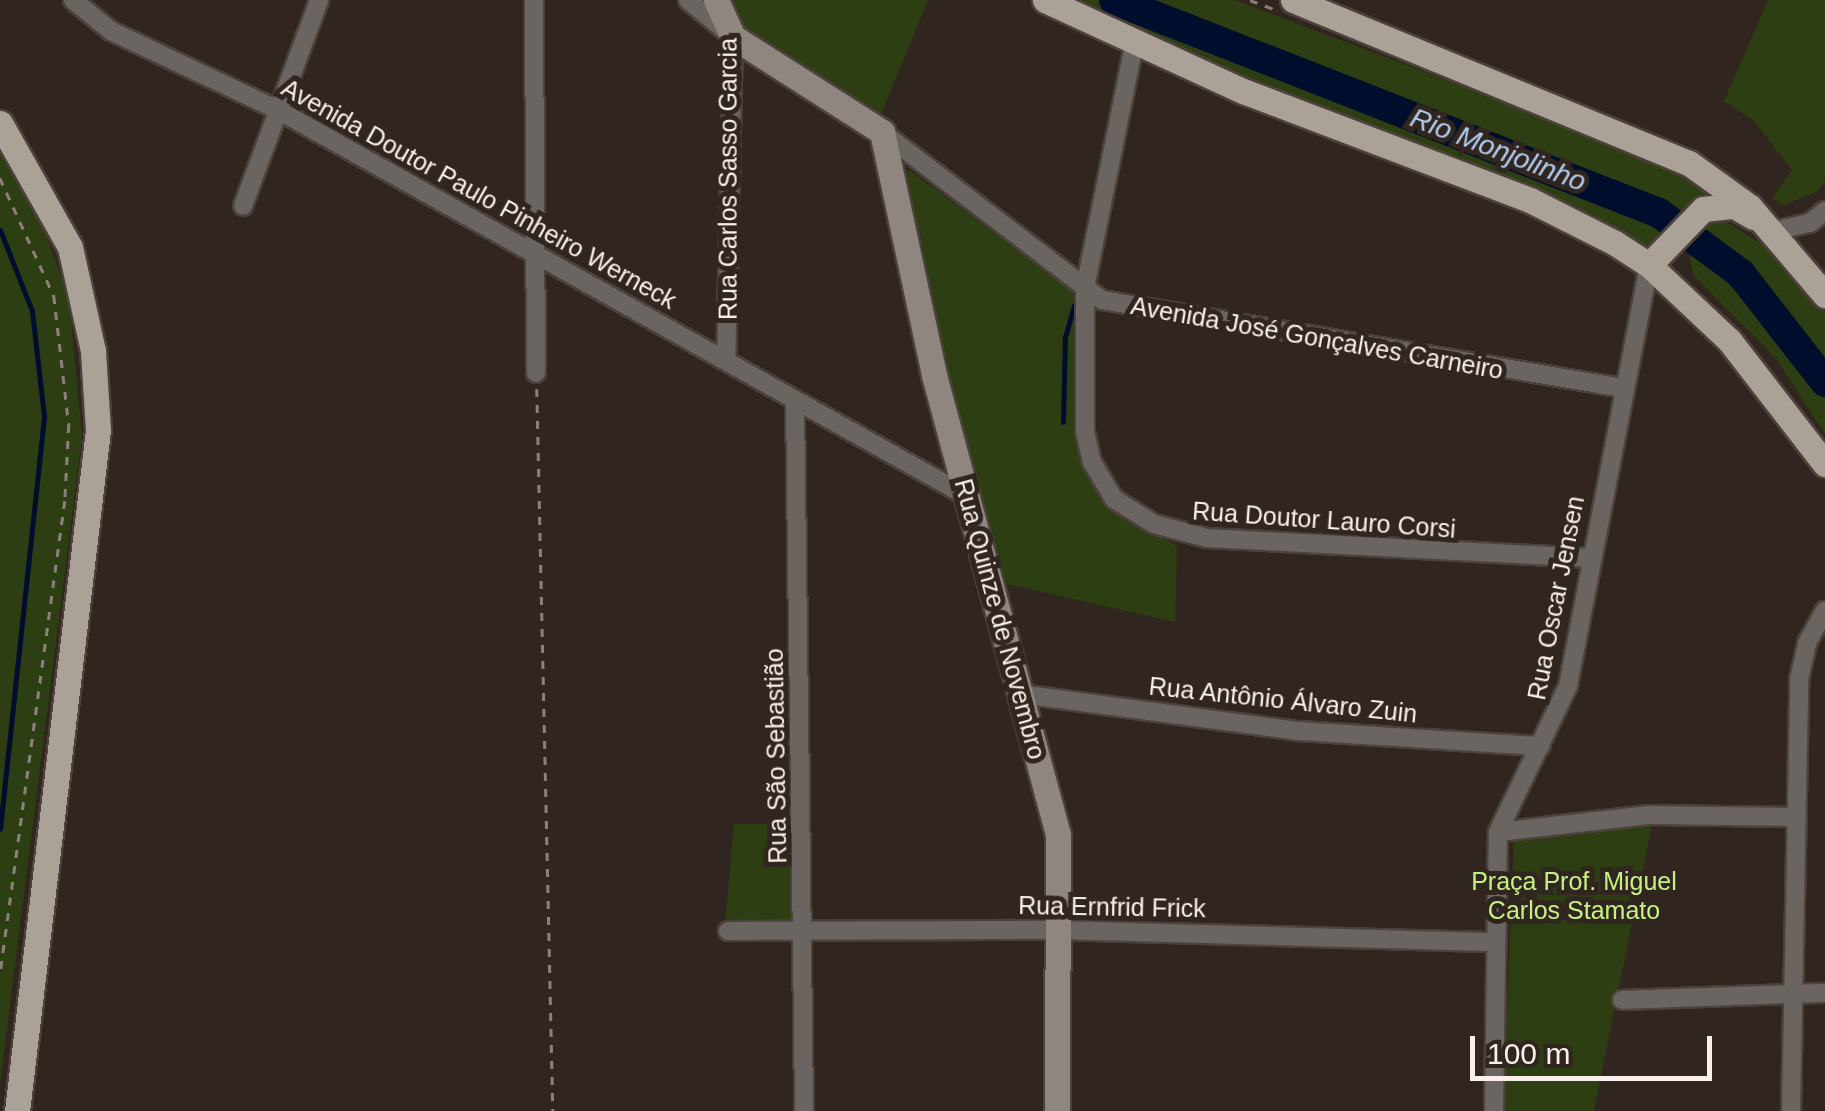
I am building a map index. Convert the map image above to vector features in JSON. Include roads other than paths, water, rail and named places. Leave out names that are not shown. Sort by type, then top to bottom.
[{"type":"main road","name":"Rua Carlos Sasso Garcia","points":[[716,0],[733,36]]},
{"type":"main road","points":[[1045,0],[1244,91],[1530,200],[1650,265],[1752,366],[1825,464]]},
{"type":"main road","points":[[1293,0],[1646,141],[1729,188],[1774,231],[1825,295]]},
{"type":"main road","name":"Avenida José Gonçalves Carneiro","points":[[733,36],[882,132]]},
{"type":"main road","points":[[0,123],[70,247],[93,351],[98,430],[17,1111]]},
{"type":"main road","name":"Rua Quinze de Novembro","points":[[882,132],[965,495],[1058,834],[1058,1111]]},
{"type":"main road","points":[[1650,265],[1703,209],[1734,206],[1774,231]]},
{"type":"main road","points":[[1672,242],[1678,290]]},
{"type":"street","name":"Avenida Doutor Paulo Pinheiro Werneck","points":[[73,0],[112,31],[278,110],[421,196],[532,250],[965,495]]},
{"type":"street","points":[[243,206],[319,0]]},
{"type":"street","points":[[534,0],[532,250],[536,372]]},
{"type":"street","name":"Avenida José Gonçalves Carneiro","points":[[688,0],[733,36]]},
{"type":"street","name":"Rua Carlos Sasso Garcia","points":[[726,360],[733,36]]},
{"type":"street","name":"Rua Doutor Lauro Corsi","points":[[1136,40],[1085,288],[1082,404],[1092,462],[1114,499],[1154,524],[1207,538],[1590,558]]},
{"type":"street","name":"Avenida José Gonçalves Carneiro","points":[[882,132],[1085,288],[1115,304],[1623,388]]},
{"type":"street","points":[[1774,231],[1810,224],[1825,211]]},
{"type":"street","name":"Rua Oscar Jensen","points":[[1494,1111],[1498,832],[1568,686],[1650,265]]},
{"type":"street","name":"Rua São Sebastião","points":[[796,400],[804,1111]]},
{"type":"street","points":[[1791,1111],[1800,679],[1807,643],[1825,611]]},
{"type":"street","name":"Rua Antônio Álvaro Zuin","points":[[1021,694],[1300,731],[1541,746]]},
{"type":"street","points":[[1498,832],[1649,815],[1796,817]]},
{"type":"street","name":"Rua Ernfrid Frick","points":[[728,931],[1058,930],[1495,942]]},
{"type":"street","points":[[1622,1000],[1825,993]]},
{"type":"waterway","name":"Rio Monjolinho","points":[[1114,0],[1659,213],[1741,274],[1825,382]]},
{"type":"waterway","points":[[0,230],[32,311],[44,417],[0,829]]},
{"type":"waterway","points":[[1063,422],[1065,337],[1074,305]]},
{"type":"park label","name":"Praça Prof. Miguel Carlos Stamato","points":[[1574,896]]}]
